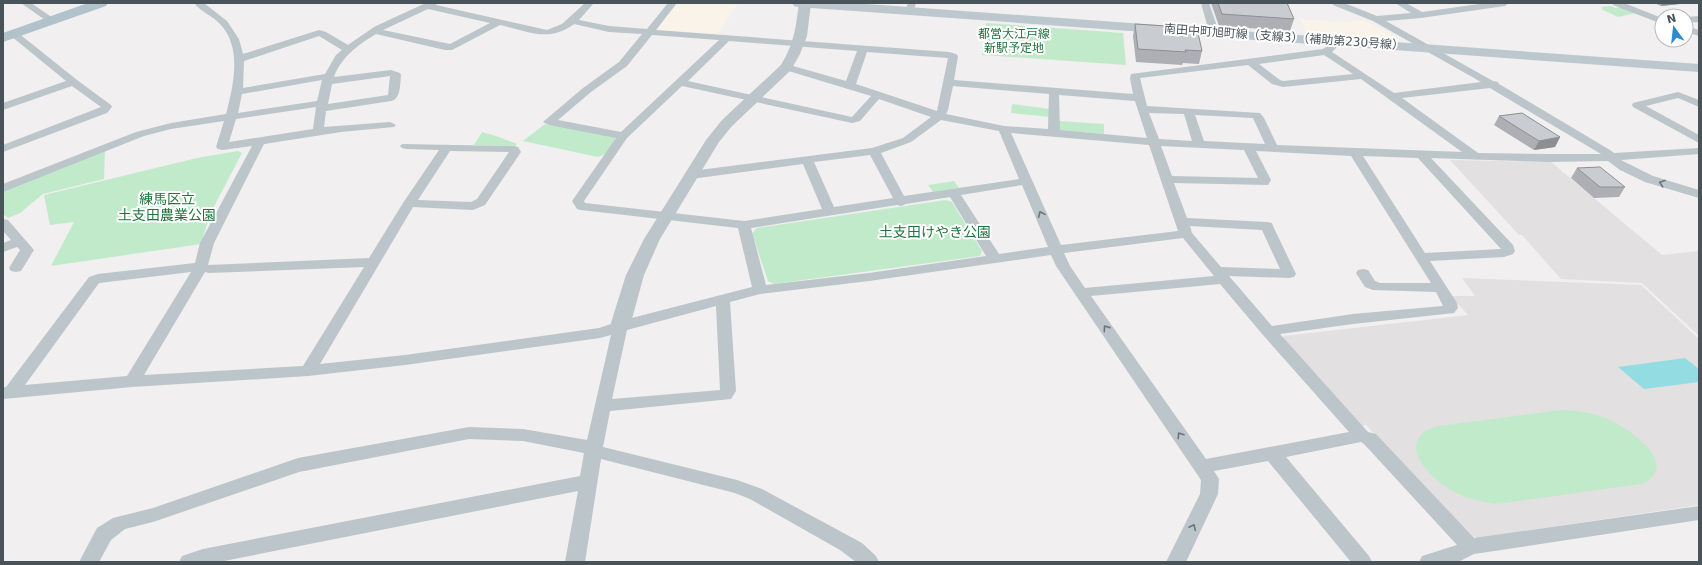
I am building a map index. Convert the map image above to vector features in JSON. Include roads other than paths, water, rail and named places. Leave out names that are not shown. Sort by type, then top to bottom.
[{"type":"main road","points":[[8,36],[101,3]]},
{"type":"main road","name":"南田中町旭町線（支線3）（補助第230号線）","points":[[798,3],[911,7],[1214,32],[1699,68]]},
{"type":"street","points":[[25,3],[51,20]]},
{"type":"street","points":[[198,3],[226,25],[235,39],[239,49],[240,59],[237,92],[222,147],[318,131],[373,125],[390,125]]},
{"type":"street","points":[[318,131],[329,78],[333,68],[348,49],[353,44],[376,31],[431,4],[547,33],[556,32],[572,21],[590,3]]},
{"type":"street","points":[[623,136],[550,122],[587,90],[623,64],[673,3]]},
{"type":"street","points":[[575,562],[594,449],[620,326],[642,256],[665,216],[713,140],[727,123],[786,67],[799,43],[805,3]]},
{"type":"street","points":[[1205,3],[1214,32]]},
{"type":"street","points":[[1336,3],[1376,19],[1494,84],[1606,152],[1619,164],[1650,179],[1699,194]]},
{"type":"street","points":[[1399,3],[1421,15]]},
{"type":"street","points":[[1448,3],[1460,10]]},
{"type":"street","points":[[1376,19],[1421,15],[1505,3]]},
{"type":"street","points":[[1616,3],[1654,18]]},
{"type":"street","points":[[572,21],[609,29],[950,54],[954,56],[943,110],[939,116],[907,140],[874,151],[808,161],[691,175]]},
{"type":"street","points":[[376,31],[445,47],[452,47],[499,22]]},
{"type":"street","points":[[240,59],[319,34],[323,34],[348,49]]},
{"type":"street","points":[[3,150],[103,111],[107,107],[8,36]]},
{"type":"street","points":[[728,37],[623,136],[578,201],[581,206],[744,225],[901,202],[1027,181]]},
{"type":"street","points":[[1335,40],[1333,46],[1326,52],[1135,76],[1154,142],[1184,228],[1268,331],[1362,436],[1370,439],[1470,547]]},
{"type":"street","points":[[850,85],[863,48]]},
{"type":"street","points":[[1326,52],[1393,96],[1475,156]]},
{"type":"street","points":[[1250,62],[1276,82],[1283,84],[1363,76]]},
{"type":"street","points":[[786,67],[850,85],[939,116],[1004,129],[1154,142],[1355,153],[1548,158],[1610,157],[1699,151]]},
{"type":"street","points":[[3,188],[140,134],[171,126],[323,105],[391,98],[396,75],[391,73],[329,78],[237,92]]},
{"type":"street","points":[[3,106],[73,82]]},
{"type":"street","points":[[680,82],[852,120],[856,118],[877,95]]},
{"type":"street","points":[[949,83],[1054,91],[1188,111],[1256,115],[1259,118],[1273,149]]},
{"type":"street","points":[[1393,96],[1494,84]]},
{"type":"street","points":[[1054,91],[1054,133]]},
{"type":"street","points":[[1699,104],[1684,97],[1678,96],[1637,105],[1699,140]]},
{"type":"street","points":[[1188,111],[1199,144]]},
{"type":"street","points":[[1004,129],[1063,266],[1210,479],[1209,494],[1176,562]]},
{"type":"street","points":[[132,381],[201,267],[208,243],[260,141]]},
{"type":"street","points":[[406,146],[514,149],[515,152],[481,202],[478,204],[473,206],[409,203]]},
{"type":"street","points":[[308,371],[409,203],[447,147]]},
{"type":"street","points":[[1167,179],[1264,182],[1248,147]]},
{"type":"street","points":[[874,151],[901,202]]},
{"type":"street","points":[[1268,331],[1353,319],[1449,310],[1451,308],[1450,303],[1441,288],[1355,153]]},
{"type":"street","points":[[1421,154],[1508,248],[1508,251],[1504,253],[1421,257]]},
{"type":"street","points":[[808,161],[830,212]]},
{"type":"street","points":[[954,193],[995,259]]},
{"type":"street","points":[[3,223],[27,250],[16,268]]},
{"type":"street","points":[[744,225],[760,290]]},
{"type":"street","points":[[7,392],[132,381],[308,371],[362,366],[600,333],[620,326],[760,290],[869,277],[995,259],[1184,228],[1267,226],[1288,274],[1221,275],[1161,286],[1131,287],[1082,293]]},
{"type":"street","points":[[3,248],[19,242]]},
{"type":"street","points":[[7,392],[94,280],[103,277],[201,267],[209,268],[374,262]]},
{"type":"street","points":[[1363,273],[1370,284],[1378,287],[1441,288]]},
{"type":"street","points":[[603,406],[725,395],[728,391],[723,299]]},
{"type":"street","points":[[89,562],[104,534],[120,523],[153,514],[298,465],[469,433],[523,435],[594,449],[737,487],[756,494],[847,544],[869,562]]},
{"type":"street","points":[[1202,467],[1362,436]]},
{"type":"street","points":[[1272,453],[1362,562]]},
{"type":"street","points":[[189,562],[203,557],[588,482]]},
{"type":"street","points":[[1429,562],[1458,554],[1470,547],[1699,513]]},
{"type":"water","points":[[1685,358],[1699,369],[1699,382],[1644,389],[1618,367]]},
{"type":"park label","name":"都営大江戸線 新駅予定地","points":[[1014,41]]},
{"type":"park label","name":"練馬区立 土支田農業公園","points":[[167,208]]},
{"type":"park label","name":"土支田けやき公園","points":[[935,232]]}]
